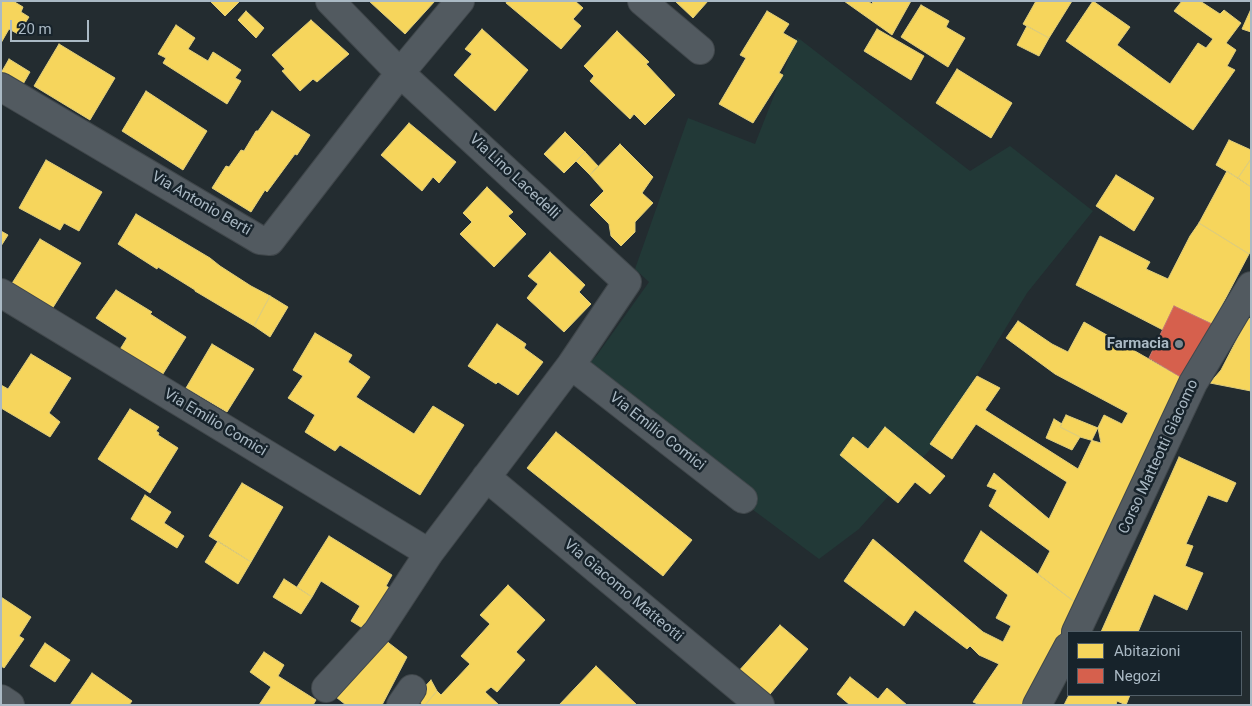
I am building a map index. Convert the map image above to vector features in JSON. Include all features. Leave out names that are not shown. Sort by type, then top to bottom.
[{"type":"street","name":"Via Lino Lacedelli","points":[[330,1],[400,72],[627,282],[571,365]]},
{"type":"street","points":[[400,72],[460,1]]},
{"type":"street","points":[[642,1],[700,50]]},
{"type":"street","name":"Via Antonio Berti","points":[[1,87],[260,240],[270,240],[400,72]]},
{"type":"street","name":"Corso Matteotti Giacomo","points":[[1076,631],[1192,383],[1251,286]]},
{"type":"street","name":"Via Emilio Comici","points":[[1,293],[429,553]]},
{"type":"street","points":[[326,688],[378,631],[429,553],[571,365]]},
{"type":"street","name":"Via Emilio Comici","points":[[571,365],[743,500]]},
{"type":"street","name":"Via Giacomo Matteotti","points":[[486,477],[760,705]]},
{"type":"street","points":[[1037,705],[1067,649]]},
{"type":"street","points":[[1,699],[10,705]]},
{"type":"green space","points":[[797,37],[970,171],[1010,146],[1093,211],[1027,293],[935,444],[859,529],[819,559],[662,442],[583,370],[597,355],[649,282],[635,269],[688,118],[755,144]]},
{"type":"building: Abitazioni","points":[[1,1],[13,1],[23,7],[21,12],[29,17],[18,34],[9,29],[1,43]]},
{"type":"building: Abitazioni","points":[[210,1],[240,1],[225,16]]},
{"type":"building: Abitazioni","points":[[369,1],[435,1],[405,34]]},
{"type":"building: Abitazioni","points":[[507,1],[575,1],[583,8],[573,19],[581,26],[561,49],[506,3]]},
{"type":"building: Abitazioni","points":[[675,1],[708,1],[693,18]]},
{"type":"building: Abitazioni","points":[[844,1],[868,1],[872,4],[873,1],[911,1],[892,35]]},
{"type":"building: Abitazioni","points":[[1036,1],[1072,1],[1049,38],[1023,24]]},
{"type":"building: Abitazioni","points":[[1093,1],[1130,27],[1117,45],[1170,84],[1198,43],[1206,48],[1213,39],[1174,11],[1182,1],[1200,1],[1220,14],[1224,10],[1241,23],[1226,43],[1236,50],[1227,66],[1235,70],[1193,130],[1066,41]]},
{"type":"building: Abitazioni","points":[[921,5],[949,21],[946,27],[965,38],[948,67],[901,37]]},
{"type":"building: Abitazioni","points":[[1251,9],[1251,32],[1242,29]]},
{"type":"building: Abitazioni","points":[[246,11],[264,28],[256,38],[238,20]]},
{"type":"building: Abitazioni","points":[[767,11],[789,24],[783,33],[797,41],[779,73],[783,75],[782,77],[753,123],[719,104],[746,58],[740,55]]},
{"type":"building: Abitazioni","points":[[311,20],[349,54],[317,82],[313,79],[300,91],[282,71],[285,69],[272,55]]},
{"type":"building: Abitazioni","points":[[176,25],[195,38],[188,49],[208,61],[213,52],[241,70],[235,78],[241,81],[227,104],[163,63],[166,58],[158,54]]},
{"type":"building: Abitazioni","points":[[1027,26],[1049,38],[1039,56],[1017,45]]},
{"type":"building: Abitazioni","points":[[482,29],[528,70],[495,111],[454,75],[472,54],[465,49]]},
{"type":"building: Abitazioni","points":[[877,29],[924,56],[911,80],[864,51]]},
{"type":"building: Abitazioni","points":[[617,31],[649,62],[646,64],[675,95],[645,125],[634,114],[630,119],[590,81],[594,76],[584,66]]},
{"type":"building: Abitazioni","points":[[59,44],[115,78],[90,120],[34,86]]},
{"type":"building: Abitazioni","points":[[9,59],[30,72],[22,86],[1,73]]},
{"type":"building: Abitazioni","points":[[957,69],[1012,103],[991,138],[936,103]]},
{"type":"building: Abitazioni","points":[[146,91],[207,131],[183,170],[122,131]]},
{"type":"building: Abitazioni","points":[[272,111],[310,135],[297,155],[295,154],[267,192],[265,190],[251,212],[212,188],[226,166],[229,167],[241,150],[244,151],[256,131],[258,131]]},
{"type":"building: Abitazioni","points":[[409,123],[456,162],[439,183],[433,177],[422,191],[381,155]]},
{"type":"building: Abitazioni","points":[[565,132],[585,152],[564,173],[544,154]]},
{"type":"building: Abitazioni","points":[[1229,140],[1251,150],[1251,159],[1238,178],[1216,165]]},
{"type":"building: Abitazioni","points":[[620,144],[653,177],[642,193],[653,203],[635,222],[635,232],[621,246],[611,236],[609,224],[590,205],[604,191],[590,175]]},
{"type":"building: Abitazioni","points":[[585,152],[598,166],[590,175],[576,161]]},
{"type":"building: Abitazioni","points":[[1251,159],[1251,187],[1238,178]]},
{"type":"building: Abitazioni","points":[[46,160],[102,192],[79,231],[64,223],[60,230],[19,208]]},
{"type":"building: Abitazioni","points":[[1227,171],[1251,187],[1251,251],[1249,254],[1199,223]]},
{"type":"building: Abitazioni","points":[[1116,175],[1154,198],[1134,231],[1096,206]]},
{"type":"building: Abitazioni","points":[[487,187],[513,212],[508,216],[526,234],[494,267],[460,234],[472,222],[463,213]]},
{"type":"building: Abitazioni","points":[[136,214],[270,296],[254,326],[118,244]]},
{"type":"building: Abitazioni","points":[[1199,223],[1249,254],[1212,324],[1174,306],[1163,330],[1076,285],[1100,236],[1150,262],[1146,269],[1168,279],[1190,236]]},
{"type":"building: Abitazioni","points":[[1,231],[8,235],[1,246]]},
{"type":"building: Abitazioni","points":[[40,239],[81,263],[52,309],[11,285]]},
{"type":"building: Abitazioni","points":[[550,252],[585,285],[579,292],[591,304],[564,332],[527,298],[538,284],[528,276]]},
{"type":"building: Abitazioni","points":[[116,290],[152,312],[150,314],[186,337],[161,377],[119,351],[127,338],[96,318]]},
{"type":"building: Abitazioni","points":[[270,296],[288,307],[270,337],[254,326]]},
{"type":"building: Abitazioni","points":[[1248,318],[1251,319],[1251,391],[1210,383],[1221,370]]},
{"type":"building: Abitazioni","points":[[1018,321],[1052,344],[1068,352],[1084,322],[1184,379],[1076,603],[1038,574],[1050,551],[989,506],[997,490],[987,486],[994,473],[1049,519],[1067,482],[976,424],[952,459],[930,444],[977,376],[1000,388],[985,410],[1078,469],[1104,415],[1122,424],[1128,413],[1055,374],[1006,338]]},
{"type":"building: Abitazioni","points":[[497,324],[526,344],[524,348],[543,362],[518,395],[498,382],[496,384],[468,366]]},
{"type":"building: Abitazioni","points":[[315,333],[352,355],[348,362],[370,377],[356,397],[414,434],[433,406],[464,425],[420,495],[340,445],[335,451],[305,432],[315,415],[288,398],[303,376],[293,370]]},
{"type":"building: Abitazioni","points":[[212,344],[254,369],[227,412],[186,388]]},
{"type":"building: Abitazioni","points":[[31,354],[71,378],[49,413],[60,422],[50,437],[1,408],[1,385],[8,389]]},
{"type":"building: Abitazioni","points":[[130,409],[159,427],[156,431],[159,433],[158,435],[178,448],[150,493],[98,459]]},
{"type":"building: Abitazioni","points":[[1066,415],[1098,428],[1101,443],[1080,437],[1060,427]]},
{"type":"building: Abitazioni","points":[[1054,419],[1062,424],[1060,427],[1080,437],[1072,450],[1046,438]]},
{"type":"building: Abitazioni","points":[[885,427],[945,476],[930,494],[915,482],[898,503],[840,455],[853,437],[868,449]]},
{"type":"building: Abitazioni","points":[[556,432],[692,540],[663,576],[527,468]]},
{"type":"building: Abitazioni","points":[[1179,457],[1236,483],[1227,502],[1208,495],[1186,544],[1193,546],[1185,566],[1203,573],[1187,610],[1154,594],[1138,631],[1101,631]]},
{"type":"building: Abitazioni","points":[[242,483],[283,507],[251,562],[209,536]]},
{"type":"building: Abitazioni","points":[[145,495],[171,512],[164,523],[184,536],[177,548],[131,519]]},
{"type":"building: Abitazioni","points":[[981,531],[1076,603],[1032,691],[1023,705],[980,705],[973,702],[999,664],[979,655],[970,646],[967,649],[915,610],[904,626],[844,581],[873,539],[983,632],[1003,642],[1011,626],[996,618],[1008,595],[964,561]]},
{"type":"building: Abitazioni","points":[[329,536],[392,575],[386,586],[395,591],[369,632],[351,621],[360,606],[321,581],[312,597],[297,587]]},
{"type":"building: Abitazioni","points":[[218,541],[251,562],[238,584],[205,562]]},
{"type":"building: Abitazioni","points":[[284,579],[312,597],[301,614],[273,597]]},
{"type":"building: Abitazioni","points":[[508,585],[545,620],[516,652],[525,660],[497,692],[491,687],[485,692],[499,705],[425,705],[437,691],[441,695],[470,664],[461,656],[490,624],[480,615]]},
{"type":"building: Abitazioni","points":[[1,597],[31,617],[19,636],[24,639],[4,668],[1,666]]},
{"type":"building: Abitazioni","points":[[780,625],[808,649],[765,700],[737,673]]},
{"type":"building: Abitazioni","points":[[385,640],[407,657],[382,705],[346,705],[336,697]]},
{"type":"building: Abitazioni","points":[[45,643],[70,660],[55,682],[30,666]]},
{"type":"building: Abitazioni","points":[[264,652],[284,665],[278,676],[316,700],[313,705],[259,705],[271,687],[250,672]]},
{"type":"building: Abitazioni","points":[[596,666],[637,705],[559,705]]},
{"type":"building: Abitazioni","points":[[92,673],[132,701],[129,705],[70,705]]},
{"type":"building: Abitazioni","points":[[850,677],[878,699],[887,688],[907,705],[850,705],[837,694]]},
{"type":"building: Abitazioni","points":[[431,680],[437,691],[425,705],[422,705],[417,695]]},
{"type":"building: Abitazioni","points":[[1068,696],[1130,696],[1126,705],[1117,701],[1116,705],[1064,705]]},
{"type":"building: Negozi","name":"Farmacia","points":[[1174,306],[1212,324],[1184,379],[1149,358]]},
{"type":"place","name":"Farmacia","points":[[1179,344]]}]
